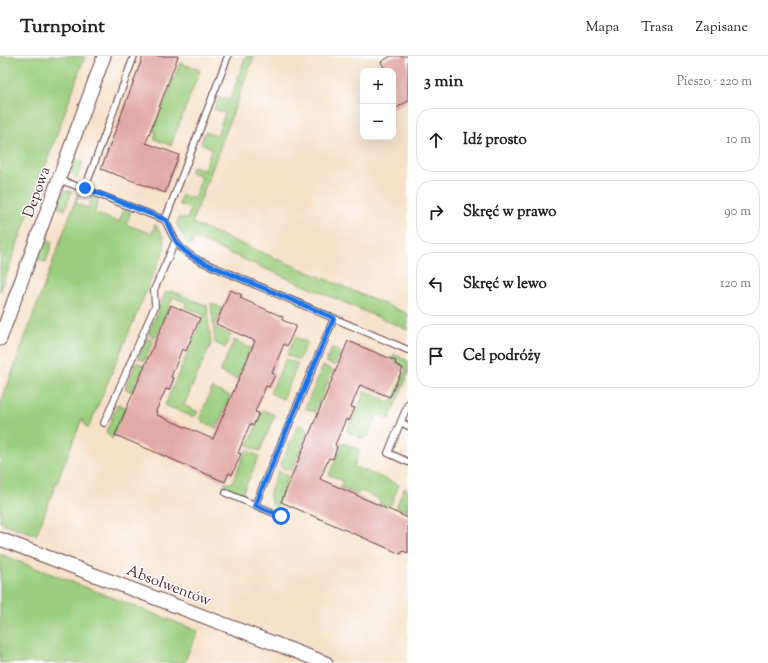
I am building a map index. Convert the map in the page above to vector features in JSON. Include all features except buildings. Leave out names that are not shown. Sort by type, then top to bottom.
[{"type":"street","name":"Depowa","points":[[0,339],[104,56]]},
{"type":"street","name":"Absolwentów","points":[[0,539],[326,663]]},
{"type":"lane","points":[[85,188],[134,56]]},
{"type":"lane","points":[[228,56],[166,220],[175,242],[184,252],[200,261],[408,350]]},
{"type":"lane","points":[[58,178],[166,220]]},
{"type":"lane","points":[[104,423],[155,306],[154,290],[175,242]]},
{"type":"lane","points":[[255,505],[334,318]]},
{"type":"lane","points":[[408,404],[388,453],[408,462]]},
{"type":"lane","points":[[401,422],[408,426]]},
{"type":"lane","points":[[226,493],[281,516]]},
{"type":"green space","points":[[0,56],[85,56],[0,292]]},
{"type":"green space","points":[[246,56],[254,56],[192,223],[408,314],[408,330],[194,238],[191,245],[186,243],[177,224],[179,217],[187,219],[191,209],[179,204],[182,195],[194,199],[202,176],[190,172],[193,166],[204,170],[212,148],[201,144],[205,132],[217,136],[225,113],[214,109],[219,97],[230,100]]},
{"type":"green space","points":[[180,63],[200,70],[171,145],[154,139],[156,132],[153,131]]},
{"type":"green space","points":[[73,159],[83,162],[77,179],[71,170]]},
{"type":"green space","points":[[65,191],[72,191],[65,210],[56,206],[61,194]]},
{"type":"green space","points":[[78,193],[80,194],[76,203],[88,208],[92,197],[99,200],[94,213],[119,222],[124,209],[131,212],[126,224],[152,234],[155,224],[163,236],[165,247],[88,429],[82,419],[36,535],[0,522],[0,406]]},
{"type":"green space","points":[[43,239],[52,243],[46,262],[36,259]]},
{"type":"green space","points":[[172,291],[207,306],[211,344],[184,405],[198,412],[193,417],[165,405],[204,315],[185,307],[187,303],[173,297],[155,338],[148,334],[165,293]]},
{"type":"green space","points":[[211,303],[222,308],[214,327],[231,335],[225,348],[215,343]]},
{"type":"green space","points":[[295,337],[307,342],[299,360],[287,355]]},
{"type":"green space","points":[[146,338],[153,341],[145,361],[138,358]]},
{"type":"green space","points":[[234,340],[251,348],[237,379],[220,372]]},
{"type":"green space","points":[[332,348],[341,352],[335,366],[326,362]]},
{"type":"green space","points":[[394,354],[408,361],[408,375],[389,419],[378,414],[368,436],[363,439],[349,433],[347,430],[365,391],[387,401],[393,400],[406,369],[397,364],[392,358]]},
{"type":"green space","points":[[286,359],[298,364],[283,399],[270,393]]},
{"type":"green space","points":[[136,362],[144,366],[132,392],[125,388]]},
{"type":"green space","points":[[323,366],[333,370],[315,412],[305,408]]},
{"type":"green space","points":[[212,388],[230,396],[217,428],[203,422],[200,417]]},
{"type":"green space","points":[[118,404],[126,407],[112,439],[106,432]]},
{"type":"green space","points":[[263,410],[275,415],[260,451],[248,446]]},
{"type":"green space","points":[[298,425],[309,429],[292,471],[280,466]]},
{"type":"green space","points":[[341,442],[360,450],[354,466],[399,485],[391,505],[388,504],[386,507],[380,504],[379,499],[361,491],[357,495],[340,487],[343,481],[329,475],[341,448],[339,447]]},
{"type":"green space","points":[[246,450],[259,456],[242,495],[223,487],[225,483],[232,483]]},
{"type":"green space","points":[[278,471],[289,476],[276,508],[270,500],[270,495],[272,485]]},
{"type":"green space","points":[[404,488],[408,490],[408,512],[396,507]]},
{"type":"green space","points":[[0,554],[198,631],[184,663],[0,663]]},
{"type":"route","points":[[85,188],[166,220],[175,242],[184,252],[200,261],[334,318],[255,505],[281,516]]}]
